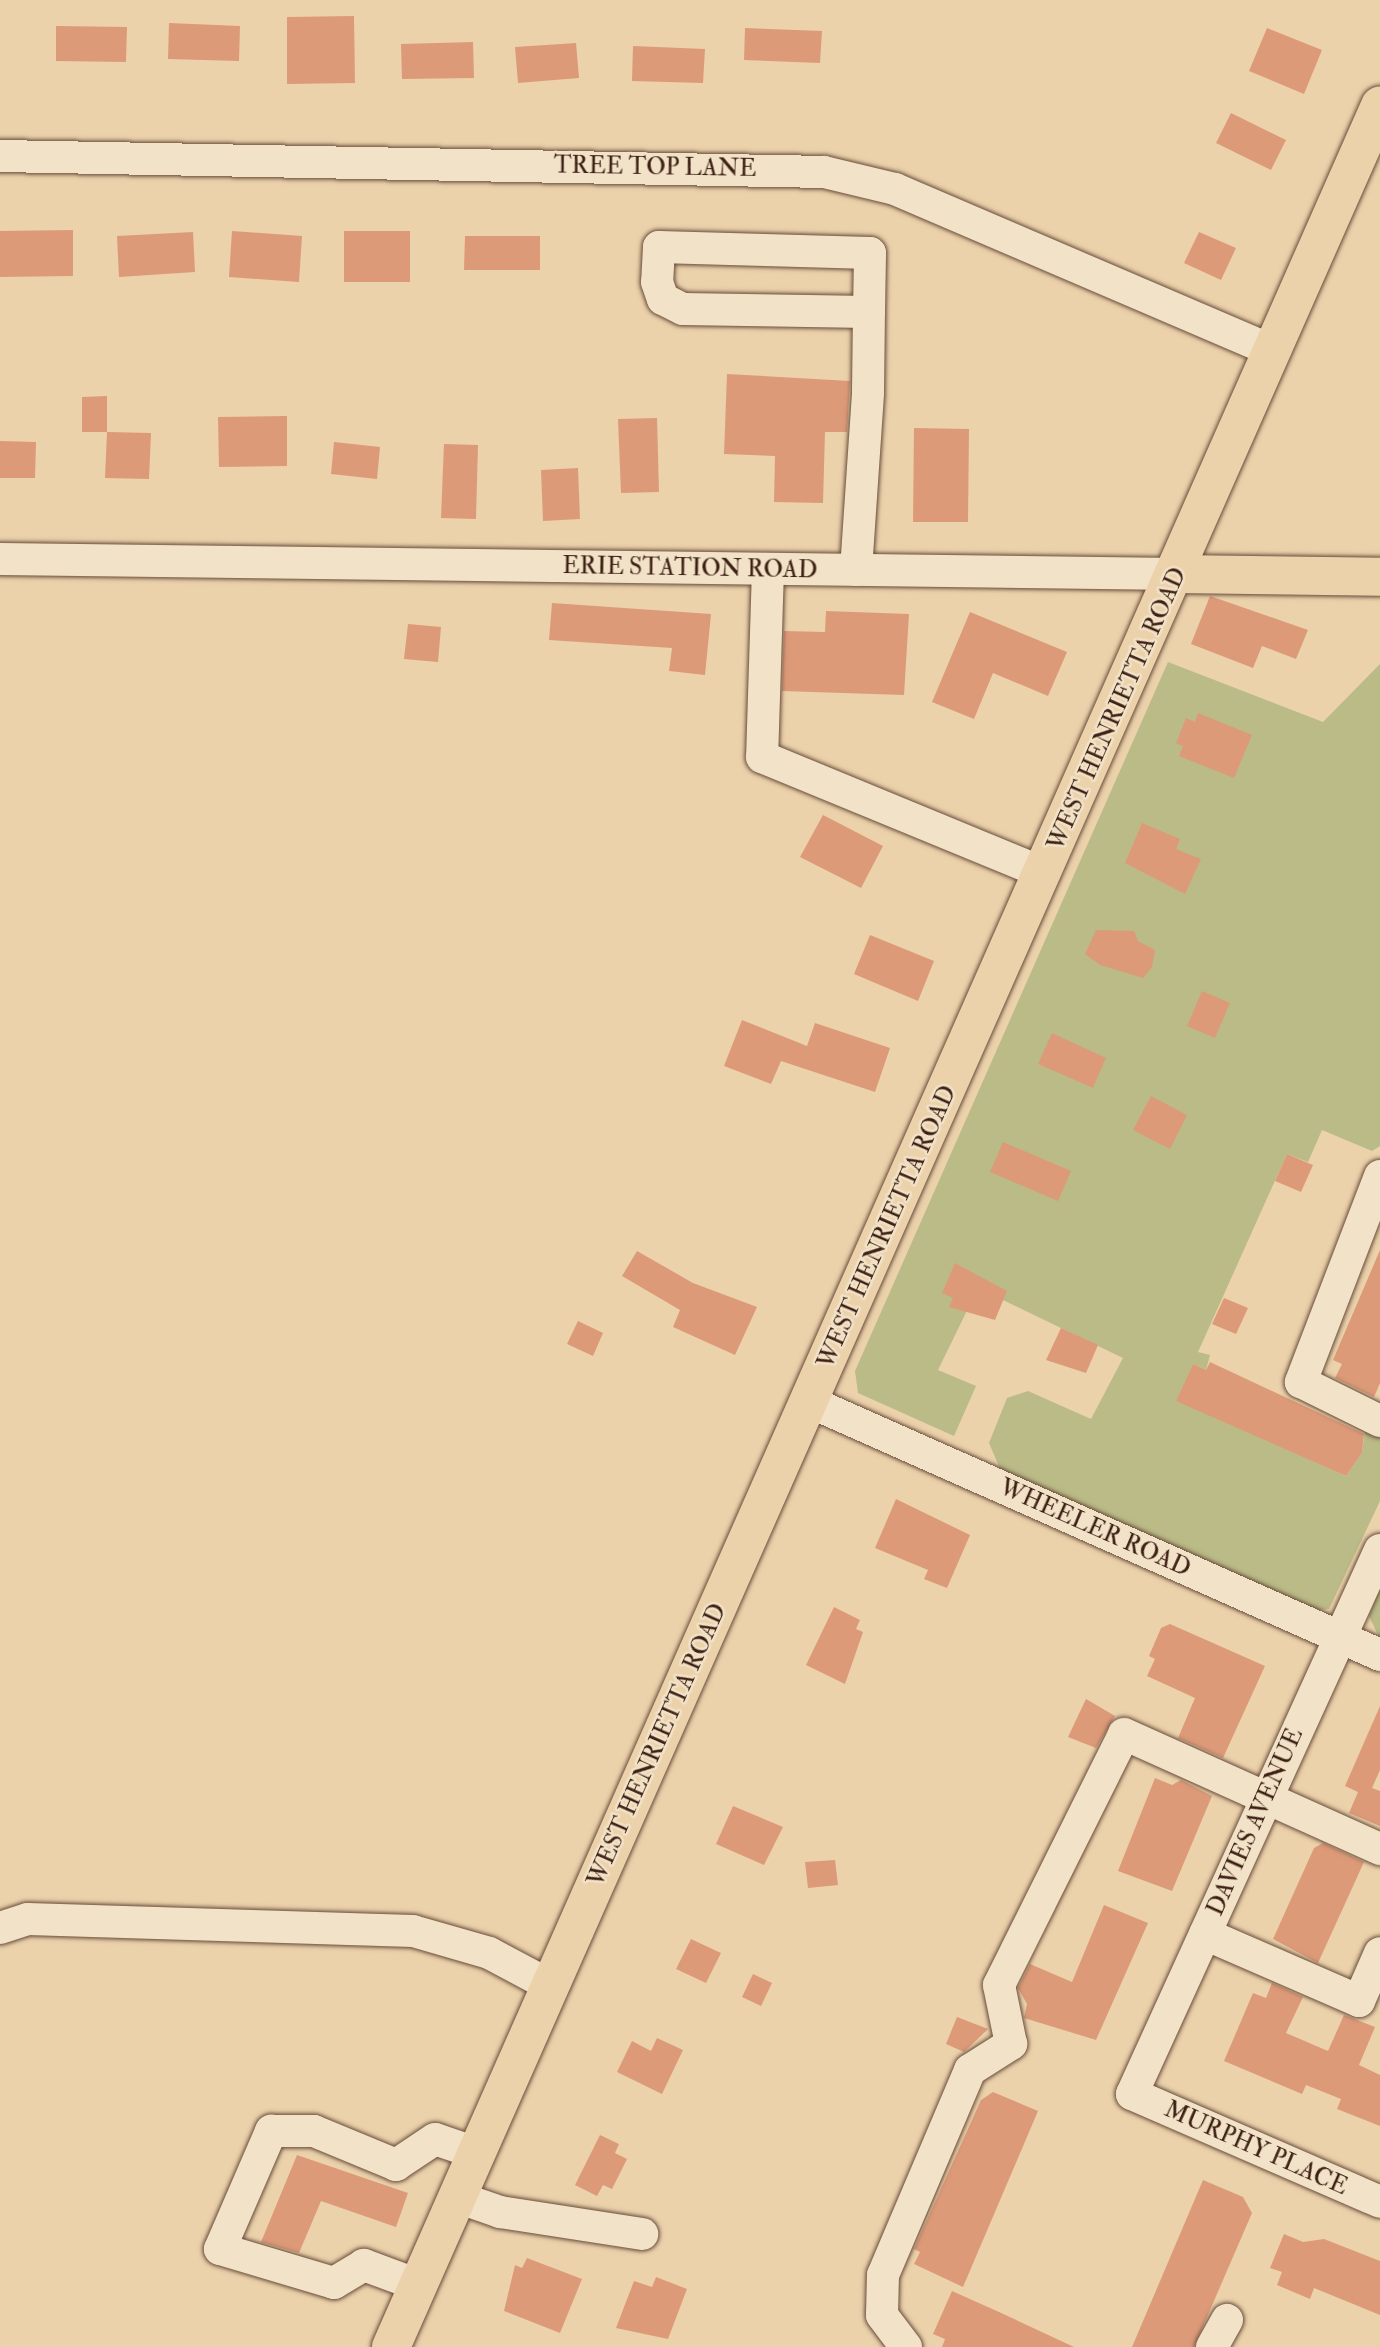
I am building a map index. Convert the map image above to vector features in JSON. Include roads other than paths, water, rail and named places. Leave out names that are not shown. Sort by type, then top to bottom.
[{"type":"main road","name":"WEST HENRIETTA ROAD","points":[[391,2347],[1177,574],[1380,106]]},
{"type":"main road","name":"ERIE STATION ROAD","points":[[1177,574],[1380,577]]},
{"type":"street","name":"TREE TOP LANE","points":[[0,156],[824,172],[895,189],[1273,351]]},
{"type":"street","points":[[856,570],[869,312],[870,253],[659,247],[656,282],[663,299],[683,309],[869,312]]},
{"type":"street","name":"ERIE STATION ROAD","points":[[0,559],[1177,574]]},
{"type":"street","points":[[768,569],[762,757],[1044,873]]},
{"type":"street","points":[[1380,1176],[1301,1382],[1380,1421]]},
{"type":"street","name":"WHEELER ROAD","points":[[810,1402],[1380,1655]]},
{"type":"street","name":"DAVIES AVENUE","points":[[1132,2094],[1380,1550]]},
{"type":"street","points":[[906,2347],[882,2315],[883,2275],[970,2070],[1011,2044],[999,1985],[1124,1734],[1380,1849]]},
{"type":"street","points":[[0,1928],[28,1919],[413,1931],[489,1953],[551,1986]]},
{"type":"street","points":[[1205,1934],[1359,2001],[1380,1953]]},
{"type":"street","name":"MURPHY PLACE","points":[[1132,2094],[1380,2202]]},
{"type":"street","points":[[418,2285],[364,2265],[334,2283],[220,2249],[271,2132],[314,2131],[396,2165],[435,2139],[476,2153]]},
{"type":"street","points":[[457,2197],[500,2212],[642,2234]]}]
